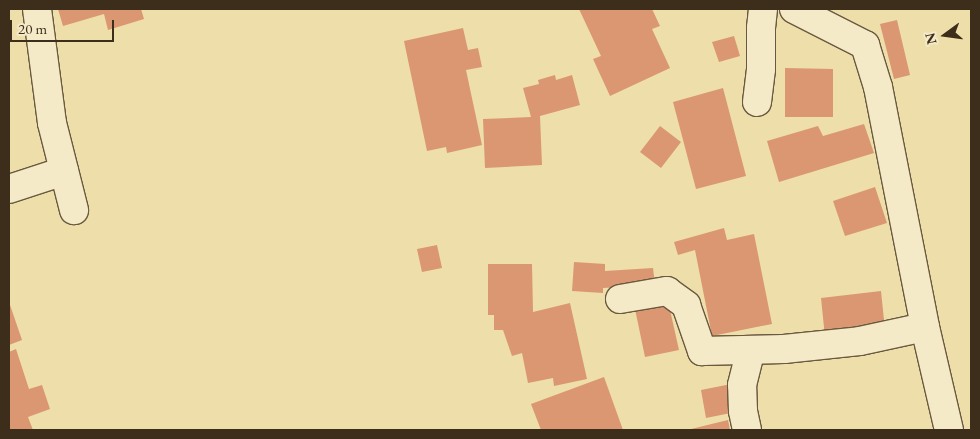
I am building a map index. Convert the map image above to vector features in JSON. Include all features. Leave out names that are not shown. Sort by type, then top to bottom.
[{"type":"street","points":[[36,9],[52,123],[74,210]]},
{"type":"street","points":[[756,102],[762,69],[763,9]]},
{"type":"street","points":[[794,9],[865,45],[878,88],[925,327],[949,430]]},
{"type":"street","points":[[9,189],[64,171]]},
{"type":"street","points":[[620,299],[667,291],[686,305],[702,351],[784,350],[860,342],[925,327]]},
{"type":"street","points":[[747,430],[743,411],[742,385],[751,350]]},
{"type":"building","points":[[58,9],[141,9],[144,19],[108,30],[104,14],[63,26]]},
{"type":"building","points":[[579,9],[652,9],[660,26],[652,29],[670,68],[610,96],[593,59],[601,56]]},
{"type":"building","points":[[897,20],[910,75],[894,79],[880,24]]},
{"type":"building","points":[[463,28],[468,50],[478,48],[482,67],[466,70],[482,145],[447,153],[446,147],[427,151],[404,41]]},
{"type":"building","points":[[734,36],[740,56],[719,62],[712,42]]},
{"type":"building","points":[[785,68],[833,69],[833,117],[785,117]]},
{"type":"building","points":[[555,75],[556,80],[572,75],[580,105],[540,116],[542,165],[485,168],[483,119],[531,117],[523,88],[539,84],[538,80]]},
{"type":"building","points":[[723,88],[746,176],[696,189],[673,102]]},
{"type":"building","points":[[864,124],[874,153],[779,182],[767,141],[818,126],[823,136]]},
{"type":"building","points":[[660,126],[681,142],[661,168],[640,152]]},
{"type":"building","points":[[875,187],[887,223],[845,236],[833,201]]},
{"type":"building","points":[[724,228],[727,240],[754,234],[772,324],[712,336],[695,250],[678,255],[674,242]]},
{"type":"building","points":[[437,245],[442,268],[422,272],[417,249]]},
{"type":"building","points":[[574,262],[605,264],[605,271],[653,268],[655,285],[603,288],[603,293],[572,291]]},
{"type":"building","points":[[488,264],[532,264],[533,312],[570,303],[587,379],[554,386],[553,378],[528,383],[522,353],[512,356],[503,330],[494,330],[494,315],[488,315]]},
{"type":"building","points":[[881,291],[885,330],[825,337],[821,298]]},
{"type":"building","points":[[668,301],[679,350],[645,357],[635,309]]},
{"type":"building","points":[[9,302],[22,340],[9,345]]},
{"type":"building","points":[[16,349],[29,389],[42,385],[50,409],[28,417],[33,430],[9,430],[9,352]]},
{"type":"building","points":[[604,377],[623,430],[541,430],[531,404]]},
{"type":"building","points":[[731,384],[736,412],[706,418],[701,390]]},
{"type":"building","points":[[728,420],[730,430],[687,430]]}]
